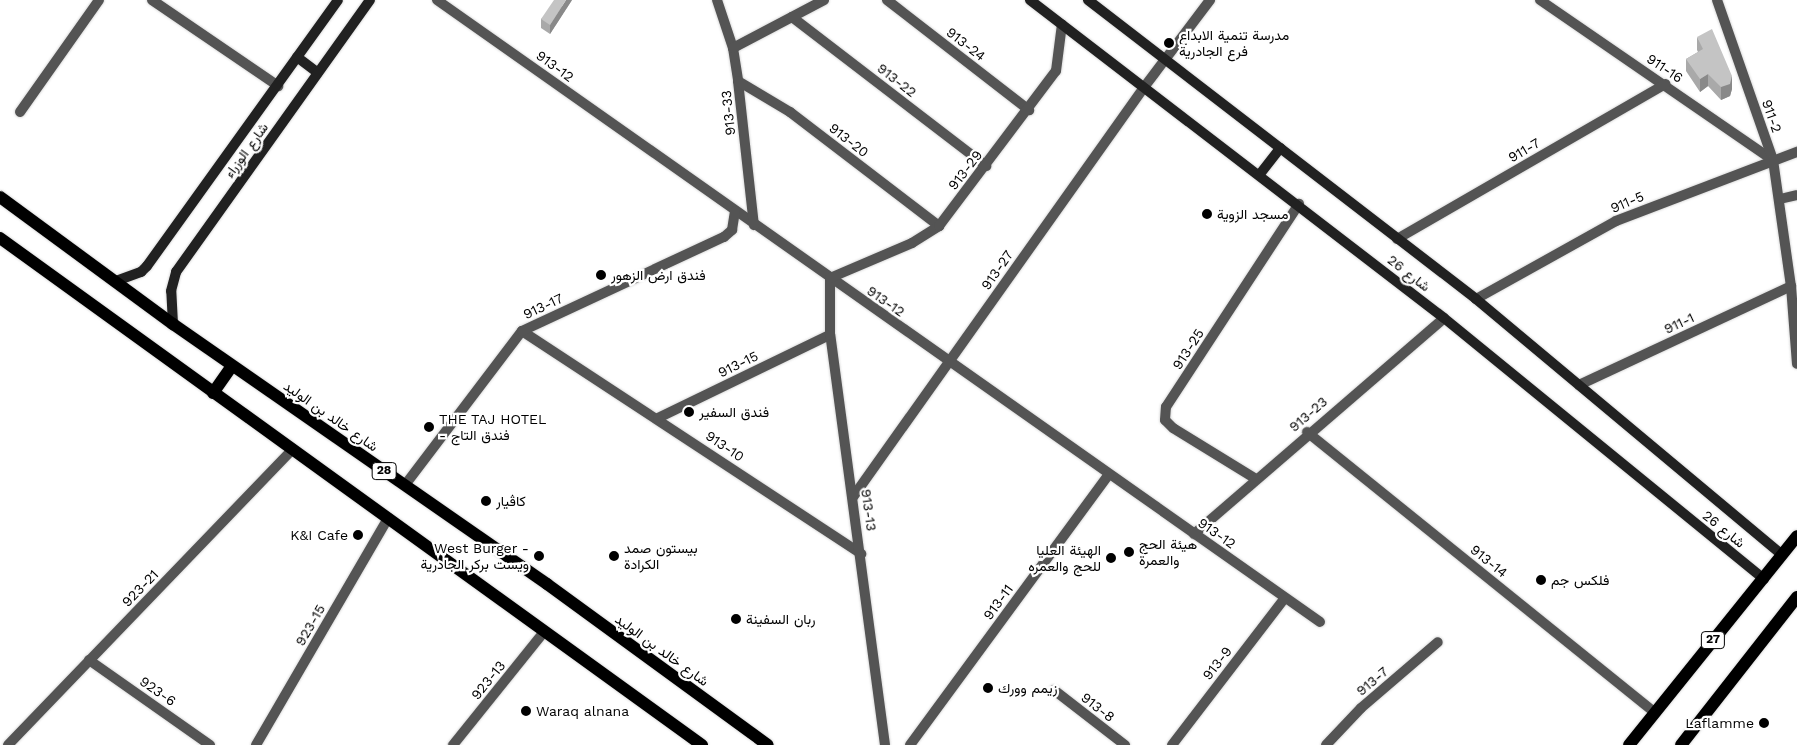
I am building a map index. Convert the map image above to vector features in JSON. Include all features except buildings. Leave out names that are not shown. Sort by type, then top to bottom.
[{"type":"main road","name":"شارع خالد بن الوليد","points":[[0,197],[173,324],[405,486],[768,745]]},
{"type":"main road","points":[[0,238],[702,745]]},
{"type":"main road","points":[[213,393],[232,366]]},
{"type":"main road","name":"27","points":[[1629,745],[1797,536]]},
{"type":"main road","points":[[1681,745],[1797,597]]},
{"type":"street","points":[[20,112],[99,0]]},
{"type":"street","points":[[152,0],[278,86]]},
{"type":"street","name":"شارع الوزراء","points":[[116,281],[141,272],[146,266],[278,86],[338,0]]},
{"type":"street","name":"شارع الوزراء","points":[[173,324],[171,291],[176,272],[370,0]]},
{"type":"street","name":"913-12","points":[[437,0],[734,212],[1320,622]]},
{"type":"street","name":"913-33","points":[[717,0],[733,48],[754,225]]},
{"type":"street","points":[[733,48],[824,0]]},
{"type":"street","name":"913-24","points":[[887,0],[1029,110]]},
{"type":"street","name":"شارع 26","points":[[1030,0],[1260,174],[1444,318],[1764,579]]},
{"type":"street","name":"شارع 26","points":[[1088,0],[1476,299],[1782,555]]},
{"type":"street","name":"913-27","points":[[853,497],[1145,86],[1166,61],[1210,0]]},
{"type":"street","name":"911-16","points":[[1540,0],[1665,84],[1773,160]]},
{"type":"street","name":"911-2","points":[[1720,1],[1773,160],[1791,286],[1797,364]]},
{"type":"street","name":"913-22","points":[[792,17],[986,166]]},
{"type":"street","name":"913-29","points":[[830,278],[912,243],[938,226],[1029,110],[1056,71],[1062,24]]},
{"type":"street","points":[[297,57],[318,73]]},
{"type":"street","name":"913-20","points":[[738,81],[790,112],[938,226]]},
{"type":"street","name":"911-7","points":[[1397,239],[1665,84]]},
{"type":"street","points":[[1260,174],[1280,148]]},
{"type":"street","name":"911-5","points":[[1476,299],[1616,221],[1797,152]]},
{"type":"street","points":[[1780,199],[1797,195]]},
{"type":"street","name":"913-25","points":[[1256,479],[1174,428],[1165,420],[1166,407],[1299,204]]},
{"type":"street","name":"913-17","points":[[405,486],[522,331],[724,237],[732,230],[734,212]]},
{"type":"street","name":"913-13","points":[[830,278],[830,335],[861,554],[885,745]]},
{"type":"street","name":"911-1","points":[[1579,385],[1791,286]]},
{"type":"street","name":"913-23","points":[[1194,534],[1307,432],[1444,318]]},
{"type":"street","name":"913-10","points":[[522,331],[658,418],[861,554]]},
{"type":"street","name":"913-15","points":[[658,418],[830,335]]},
{"type":"street","name":"913-14","points":[[1307,432],[1654,712]]},
{"type":"street","name":"923-21","points":[[8,745],[293,449]]},
{"type":"street","name":"913-11","points":[[910,745],[1109,474]]},
{"type":"street","name":"923-15","points":[[256,745],[388,518]]},
{"type":"street","name":"913-9","points":[[1172,745],[1285,598]]},
{"type":"street","name":"923-13","points":[[453,745],[544,632]]},
{"type":"street","name":"913-7","points":[[1326,745],[1361,708],[1438,642]]},
{"type":"street","name":"923-6","points":[[90,660],[210,745]]},
{"type":"street","name":"913-8","points":[[1054,690],[1125,745]]},
{"type":"place","name":"مدرسة تنمية الابداع فرع الجادرية","points":[[1169,43]]},
{"type":"place","name":"مسجد الزوية","points":[[1207,214]]},
{"type":"place","name":"فندق ارض الزهور","points":[[601,275]]},
{"type":"place","name":"فندق السفير","points":[[689,412]]},
{"type":"place","name":"THE TAJ HOTEL - فندق التاج","points":[[429,427]]},
{"type":"place","name":"كاڤيار","points":[[486,501]]},
{"type":"place","name":"K&I Cafe","points":[[358,535]]},
{"type":"place","name":"هيئة الحج والعمرة","points":[[1129,552]]},
{"type":"place","name":"West Burger - ويست بركر الجادرية","points":[[539,556]]},
{"type":"place","name":"بيستون صمد الكرادة","points":[[614,556]]},
{"type":"place","name":"الهيئة العليا للحج والعمره","points":[[1111,558]]},
{"type":"place","name":"فلكس جم","points":[[1541,580]]},
{"type":"place","name":"ربان السفينة","points":[[736,619]]},
{"type":"place","name":"زيمم وورك","points":[[988,688]]},
{"type":"place","name":"Waraq alnana","points":[[526,711]]},
{"type":"place","name":"Laflamme","points":[[1764,723]]}]
